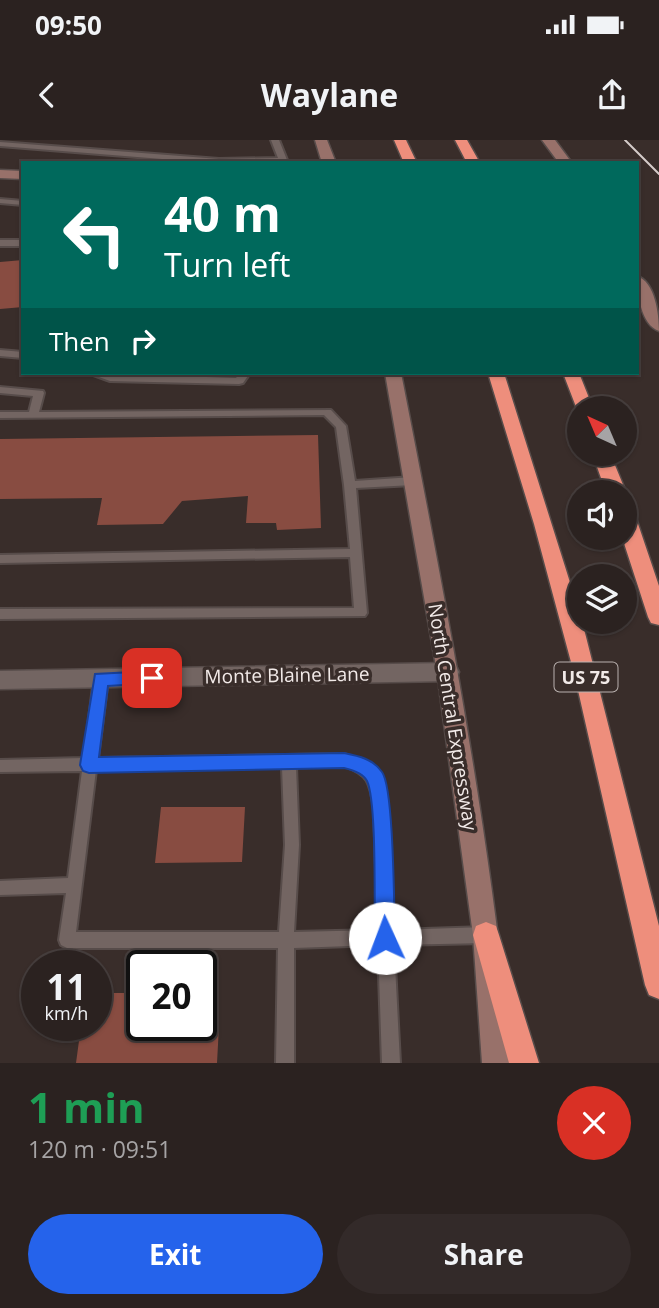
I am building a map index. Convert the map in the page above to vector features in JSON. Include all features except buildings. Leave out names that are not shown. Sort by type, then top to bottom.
[{"type":"highway","points":[[400,140],[410,161]]},
{"type":"highway","points":[[461,140],[473,161]]},
{"type":"highway","name":"US 75","points":[[497,375],[537,498],[580,655],[659,985]]},
{"type":"highway","points":[[572,375],[580,396]]},
{"type":"highway","points":[[637,550],[659,617]]},
{"type":"highway","points":[[486,935],[524,1063]]},
{"type":"main road","points":[[321,140],[328,161]]},
{"type":"main road","points":[[548,140],[564,161]]},
{"type":"main road","points":[[0,174],[21,175]]},
{"type":"main road","points":[[0,184],[21,185]]},
{"type":"main road","points":[[639,285],[659,326]]},
{"type":"main road","name":"North Central Expressway","points":[[393,375],[448,672],[486,935],[497,1063]]},
{"type":"street","name":"Monte Blaine Lane","points":[[0,680],[448,672]]},
{"type":"lane","points":[[0,145],[219,161],[283,160],[275,140]]},
{"type":"lane","points":[[90,161],[95,151]]},
{"type":"lane","points":[[0,201],[21,203]]},
{"type":"lane","points":[[0,243],[21,243]]},
{"type":"lane","points":[[0,353],[21,355]]},
{"type":"lane","points":[[100,375],[110,378],[239,380],[243,375]]},
{"type":"lane","points":[[0,390],[38,393],[33,415]]},
{"type":"lane","points":[[0,415],[327,412],[341,426],[350,485],[361,613],[0,614]]},
{"type":"lane","points":[[350,485],[413,481]]},
{"type":"lane","points":[[0,559],[356,553]]},
{"type":"lane","points":[[101,679],[66,940],[286,940],[486,935]]},
{"type":"lane","points":[[0,766],[344,761],[361,764],[375,777],[381,808],[391,1063]]},
{"type":"lane","points":[[285,1063],[286,940],[292,845],[289,762]]},
{"type":"lane","points":[[0,888],[73,885]]},
{"type":"tram line","points":[[625,140],[659,174]]},
{"type":"route","points":[[152,678],[101,679],[89,765],[344,761],[361,764],[375,777],[381,808],[385,938]]}]
